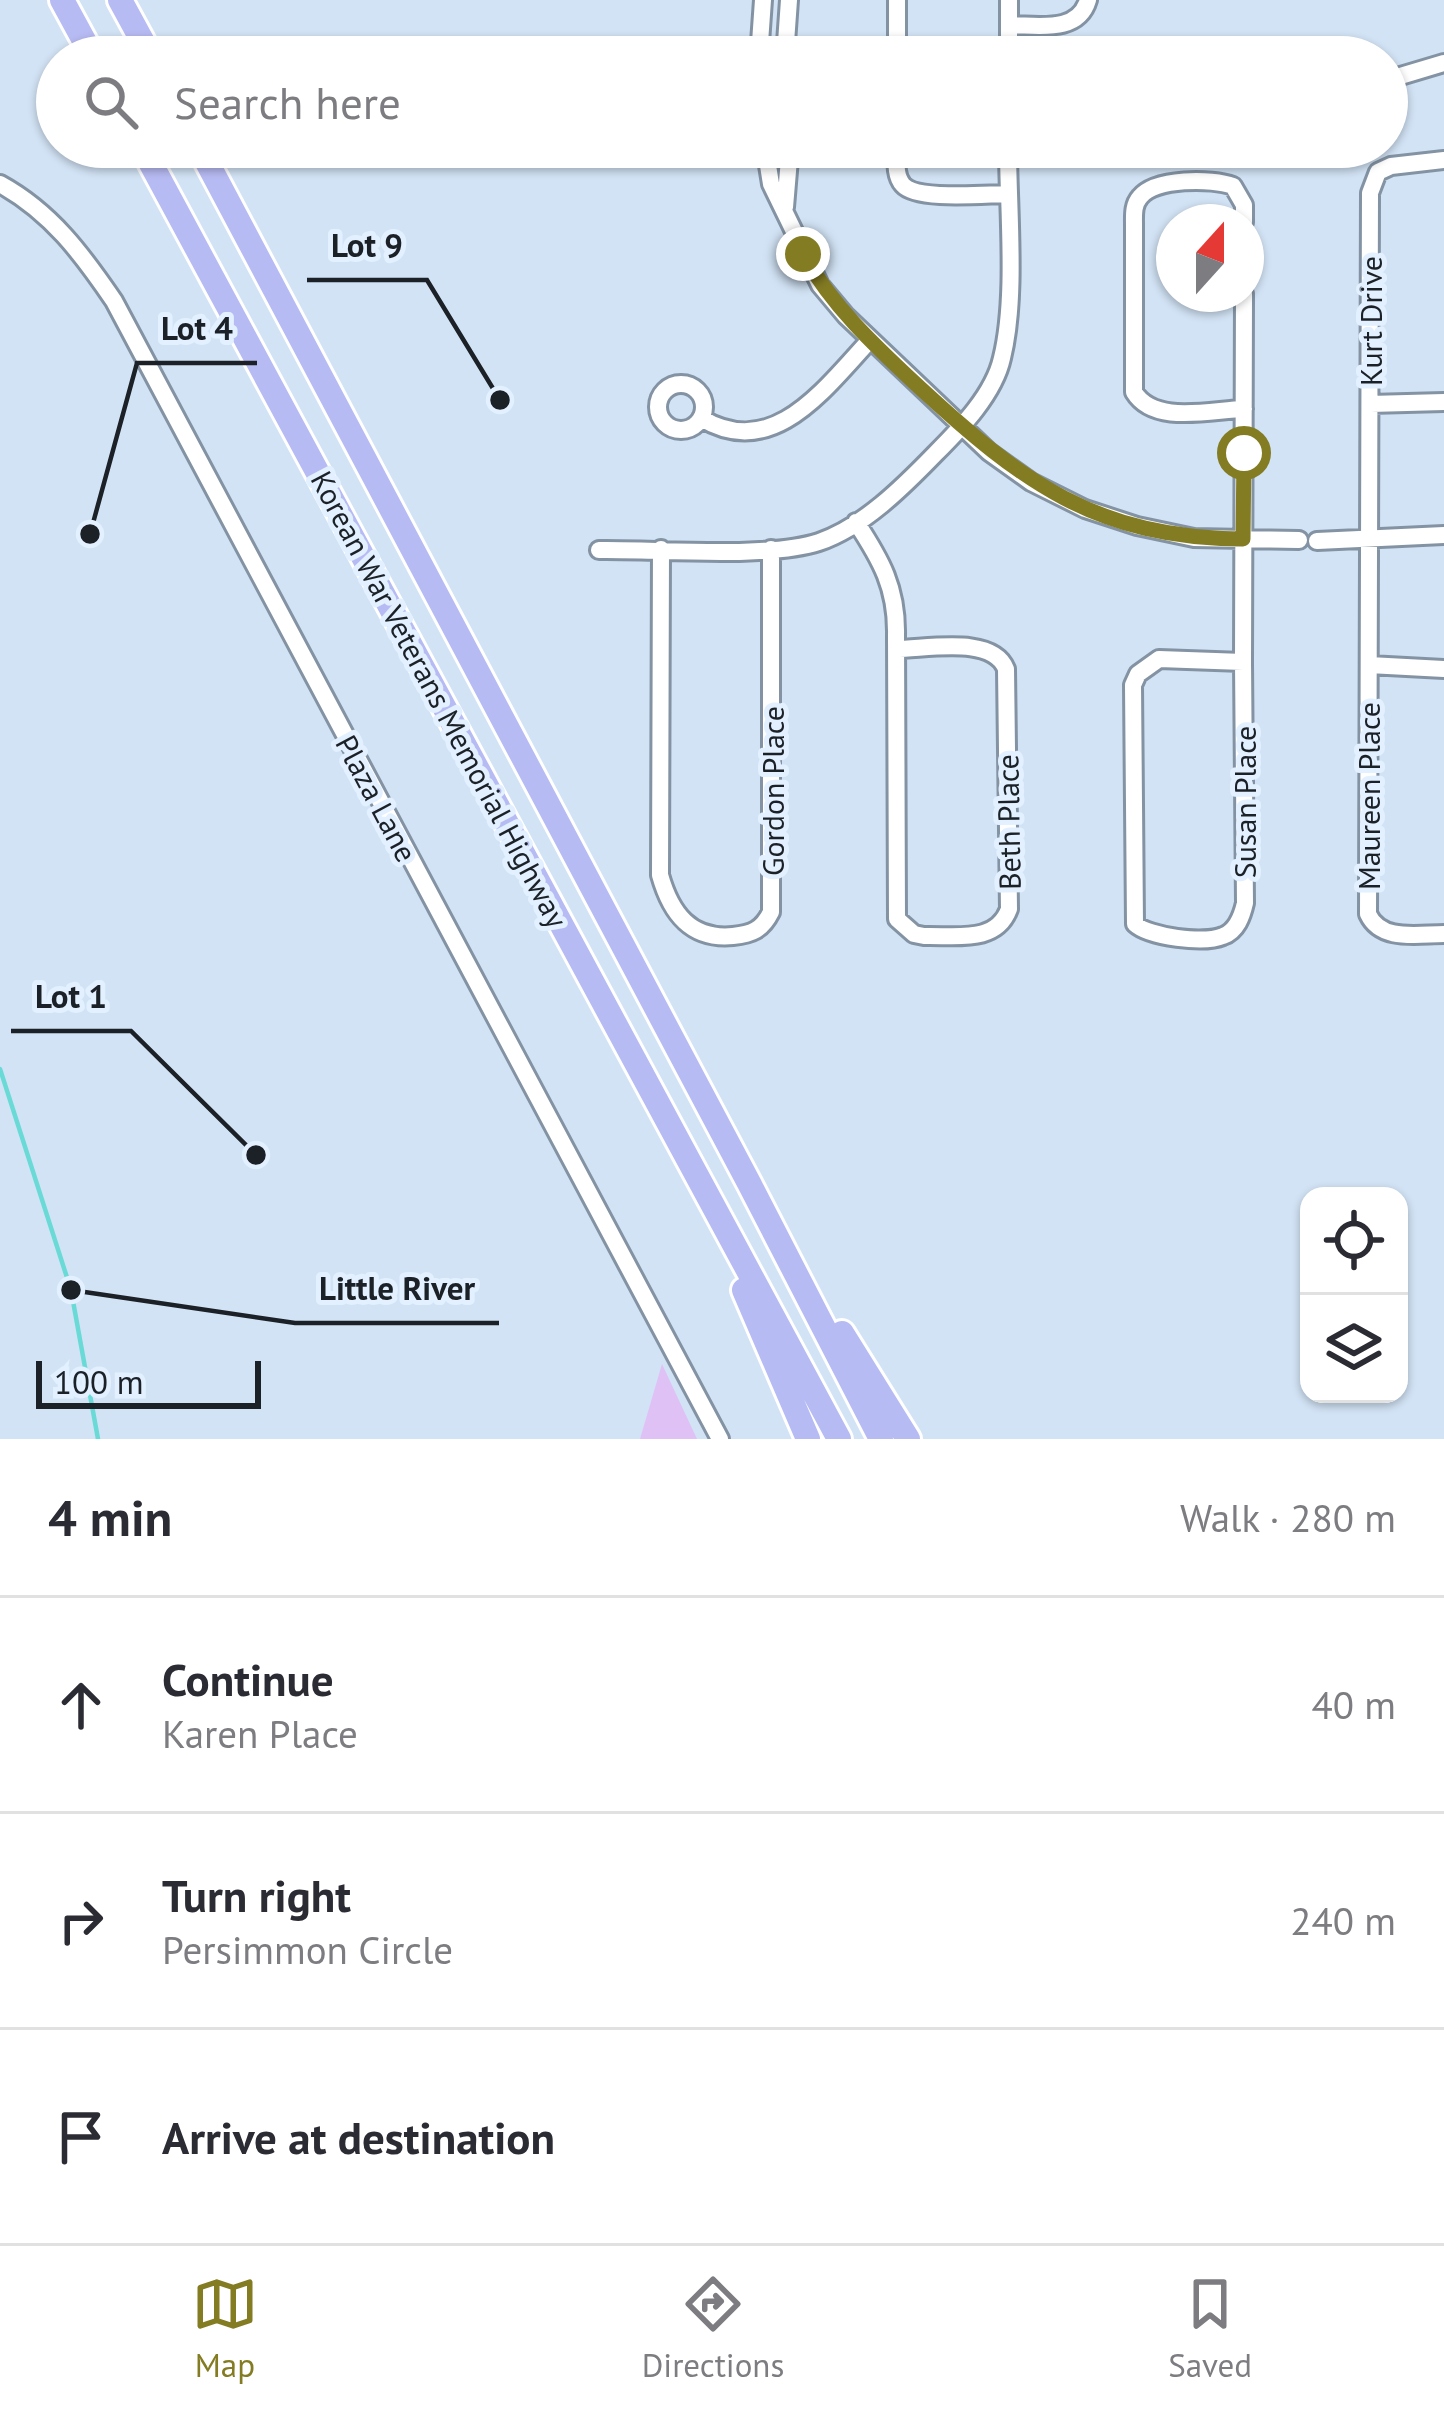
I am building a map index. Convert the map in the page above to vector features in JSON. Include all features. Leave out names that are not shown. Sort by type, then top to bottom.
[{"type":"highway","points":[[62,0],[82,36]]},
{"type":"highway","points":[[120,0],[140,36]]},
{"type":"highway","name":"Korean War Veterans Memorial Highway","points":[[153,168],[839,1439]]},
{"type":"highway","name":"Korean War Veterans Memorial Highway","points":[[210,168],[880,1439]]},
{"type":"highway","name":"Korean War Veterans Memorial Highway","points":[[749,1183],[908,1439]]},
{"type":"highway","name":"Korean War Veterans Memorial Highway","points":[[738,1252],[746,1299],[808,1439]]},
{"type":"street","points":[[760,36],[763,0]]},
{"type":"street","points":[[786,36],[789,0]]},
{"type":"street","points":[[897,0],[897,36]]},
{"type":"street","points":[[1009,0],[1009,36]]},
{"type":"street","points":[[1009,25],[1066,25],[1078,18],[1088,0]]},
{"type":"street","points":[[1408,74],[1444,63]]},
{"type":"street","name":"Kurt Drive","points":[[1408,164],[1444,160]]},
{"type":"street","points":[[768,168],[771,184],[820,285],[962,427],[1031,482],[1084,509],[1194,538],[1308,541],[1444,535]]},
{"type":"street","points":[[785,207],[788,168]]},
{"type":"street","points":[[897,168],[904,187],[919,194],[1008,194]]},
{"type":"street","points":[[599,550],[771,549],[818,542],[856,522],[909,481],[962,427],[1002,359],[1008,315],[1008,168]]},
{"type":"street","name":"Kurt Drive","points":[[1370,540],[1372,181],[1387,168]]},
{"type":"street","points":[[1243,204],[1233,186],[1208,179],[1154,187],[1135,206],[1134,392],[1148,408],[1162,412],[1244,409]]},
{"type":"street","name":"Plaza Lane","points":[[0,184],[22,196],[61,230],[114,301],[720,1439]]},
{"type":"street","name":"Susan Place","points":[[1244,312],[1244,662],[1242,914],[1235,927],[1218,938],[1154,936],[1135,923],[1133,913],[1133,685],[1138,674],[1159,659],[1244,662]]},
{"type":"street","points":[[701,418],[738,433],[781,422],[808,406],[870,340]]},
{"type":"street","points":[[1370,404],[1444,402]]},
{"type":"street","name":"Beth Place","points":[[856,522],[891,580],[896,607],[896,649],[897,919],[914,934],[924,936],[987,934],[999,927],[1009,908],[1006,669],[995,653],[981,648],[896,649]]},
{"type":"street","name":"Maureen Place","points":[[1370,540],[1368,914],[1384,932],[1444,934]]},
{"type":"street","name":"Gordon Place","points":[[661,550],[660,875],[665,893],[692,929],[711,938],[749,934],[771,912],[771,549]]},
{"type":"street","name":"Maureen Place","points":[[1369,665],[1444,669]]},
{"type":"shaded area","points":[[662,1364],[697,1439],[640,1439]]},
{"type":"waterway","points":[[0,1069],[71,1290],[98,1439]]},
{"type":"place","name":"Lot 9","points":[[500,400]]},
{"type":"place","name":"Lot 4","points":[[90,534]]},
{"type":"place","name":"Lot 1","points":[[256,1155]]},
{"type":"place","name":"Little River","points":[[71,1290]]},
{"type":"route","points":[[803,254],[845,316],[989,452],[1031,482],[1084,509],[1194,538],[1243,539],[1244,453]]}]
